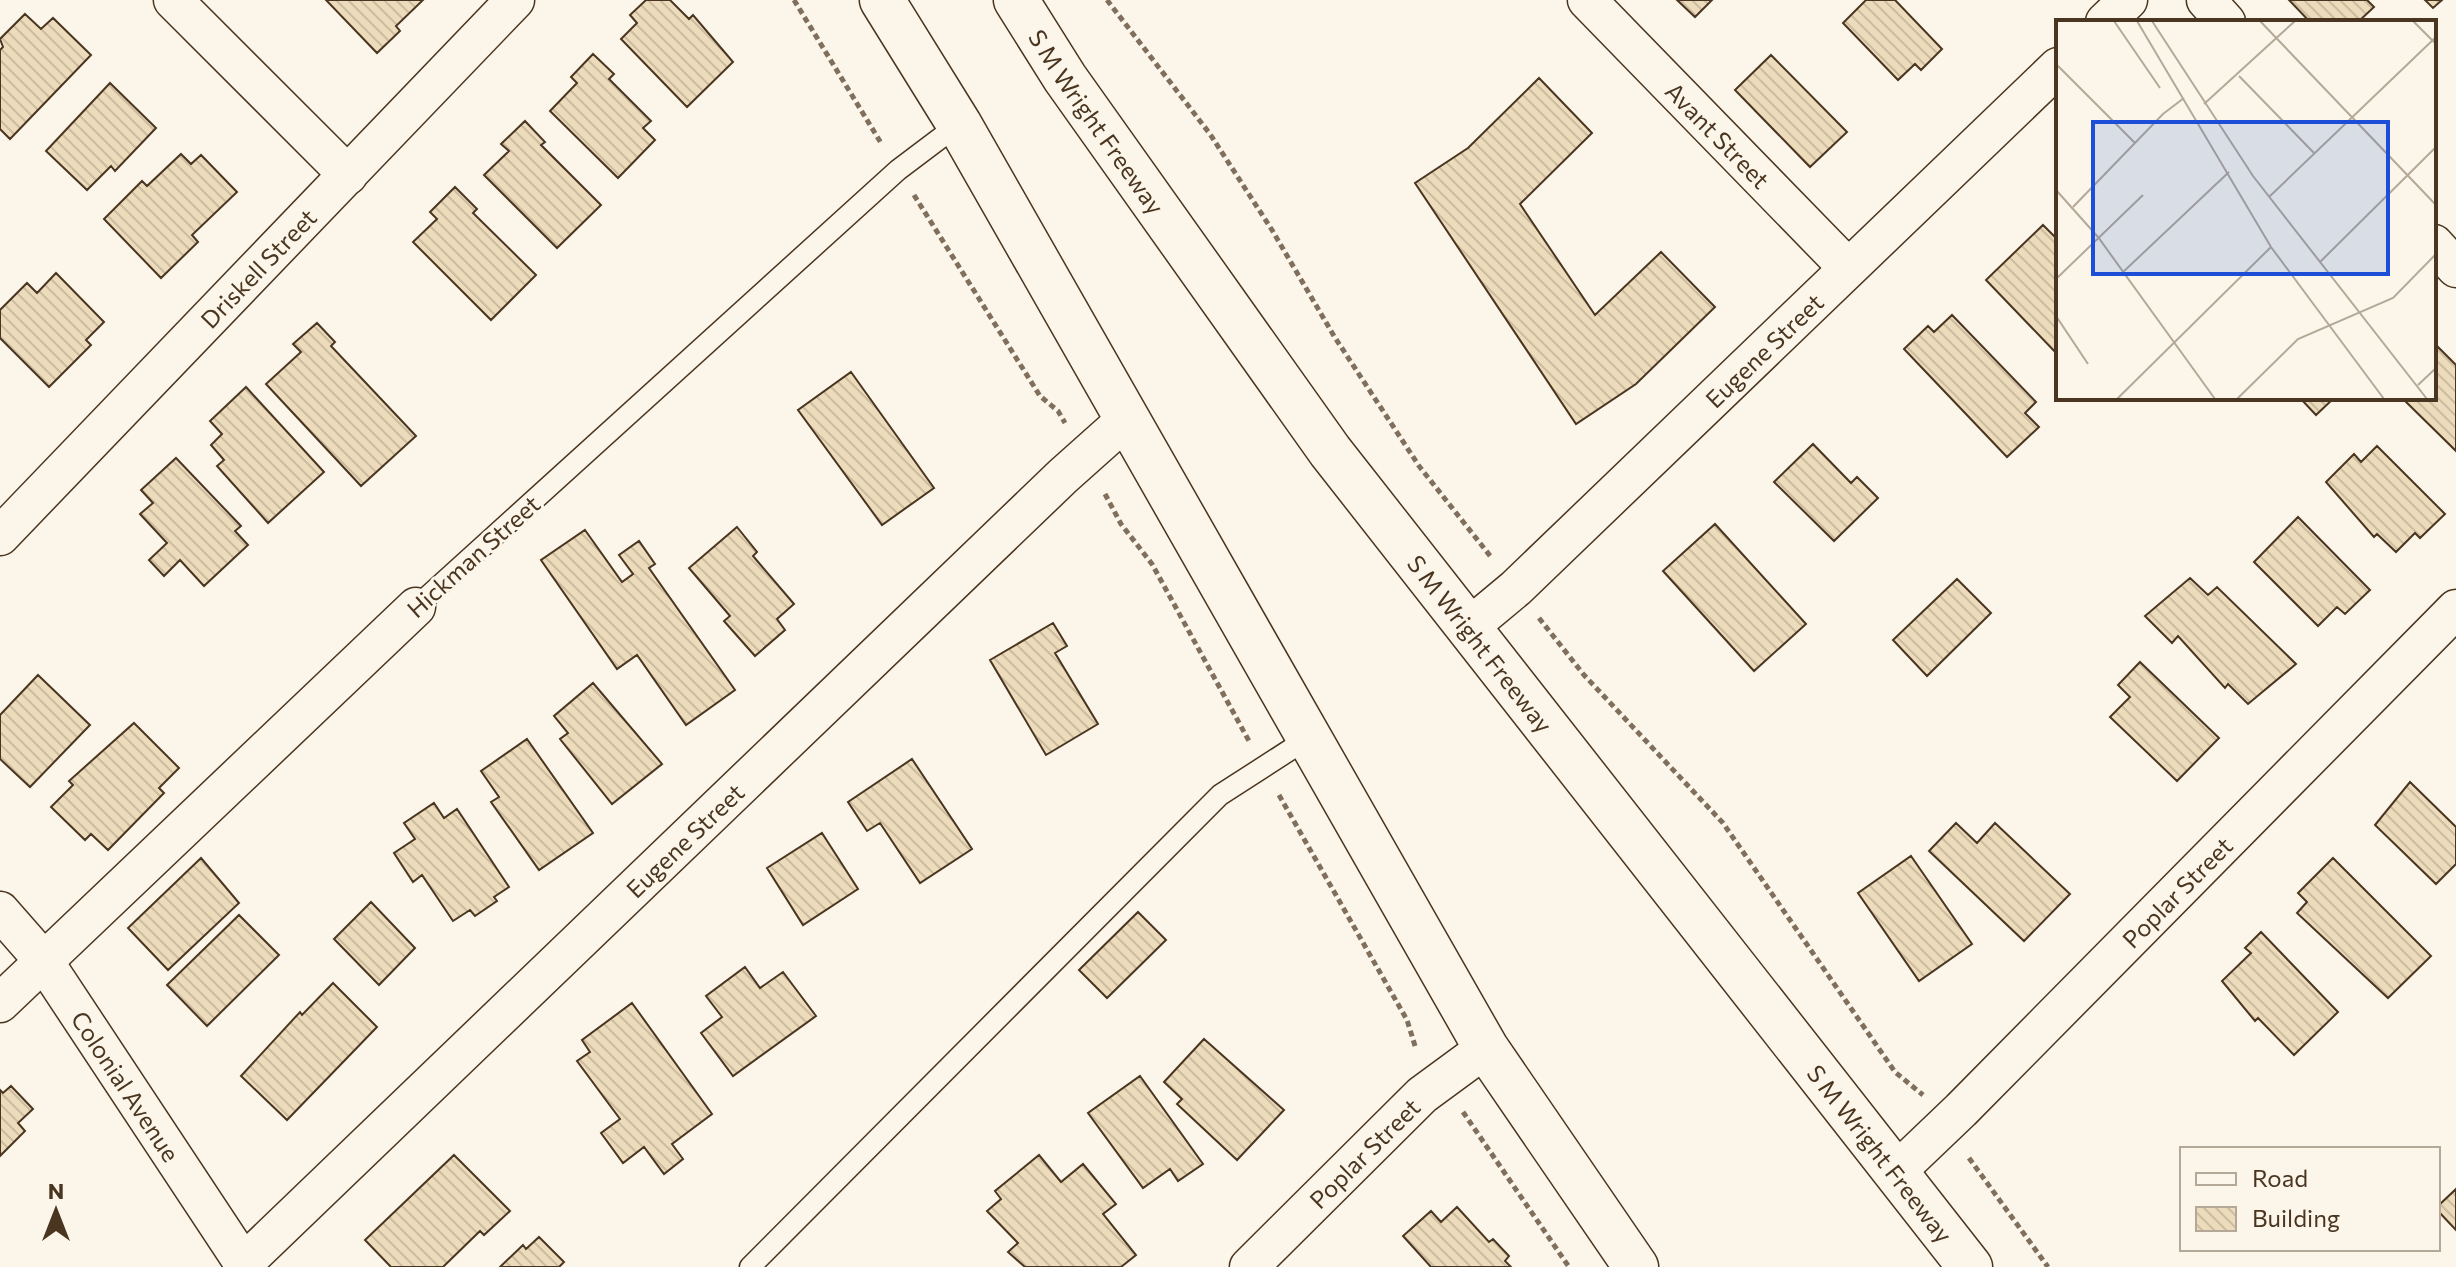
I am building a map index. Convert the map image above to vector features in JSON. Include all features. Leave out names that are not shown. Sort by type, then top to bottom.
[{"type":"main road","points":[[882,0],[959,124],[1486,1048],[1636,1267]]},
{"type":"main road","name":"S M Wright Freeway","points":[[1016,0],[1074,90],[1330,451],[1970,1267]]},
{"type":"street","points":[[173,0],[348,175]]},
{"type":"street","name":"Driskell Street","points":[[0,536],[515,0]]},
{"type":"street","name":"Avant Street","points":[[1587,0],[1848,268]]},
{"type":"street","points":[[2107,20],[2128,0]]},
{"type":"street","points":[[2206,0],[2224,20]]},
{"type":"street","name":"Eugene Street","points":[[1468,628],[1516,588],[2056,69]]},
{"type":"street","points":[[2436,246],[2456,268]]},
{"type":"street","name":"Eugene Street","points":[[244,1265],[1084,455],[1128,418]]},
{"type":"street","name":"Hickman Street","points":[[0,1003],[416,607]]},
{"type":"street","name":"Poplar Street","points":[[1895,1173],[2456,609]]},
{"type":"street","name":"Colonial Avenue","points":[[0,911],[43,960],[244,1265]]},
{"type":"street","name":"Poplar Street","points":[[1249,1267],[1440,1080],[1486,1048]]},
{"type":"lane","name":"Hickman Street","points":[[416,607],[898,170],[959,124]]},
{"type":"lane","points":[[750,1267],[1220,795],[1310,737]]},
{"type":"path","points":[[794,0],[1040,396],[1058,411],[1121,524],[1152,564],[1407,1020],[1413,1046],[1440,1080],[1569,1267]]},
{"type":"path","points":[[1107,0],[1210,134],[1272,230],[1334,336],[1419,466],[1584,675],[1723,823],[1895,1072],[1921,1093],[2048,1267]]},
{"type":"building","points":[[326,0],[423,0],[396,26],[400,31],[377,53]]},
{"type":"building","points":[[646,0],[670,0],[689,19],[693,15],[733,62],[687,107],[621,39],[637,23],[630,15]]},
{"type":"building","points":[[1677,0],[1712,0],[1695,17]]},
{"type":"building","points":[[1866,0],[1895,0],[1942,49],[1921,70],[1915,64],[1898,80],[1843,23]]},
{"type":"building","points":[[2289,0],[2367,0],[2374,7],[2360,20],[2308,20]]},
{"type":"building","points":[[2425,0],[2442,0],[2433,8]]},
{"type":"building","points":[[25,14],[41,29],[53,18],[91,55],[10,139],[0,129],[0,50],[3,47],[0,39]]},
{"type":"building","points":[[593,54],[614,74],[609,79],[651,121],[643,128],[655,140],[618,178],[550,111],[577,83],[571,77]]},
{"type":"building","points":[[1771,55],[1847,132],[1810,167],[1735,90]]},
{"type":"building","points":[[1539,78],[1592,133],[1520,204],[1595,315],[1661,252],[1715,307],[1636,384],[1576,424],[1415,183],[1468,148]]},
{"type":"building","points":[[110,83],[156,128],[115,171],[111,166],[87,190],[46,151]]},
{"type":"building","points":[[525,121],[545,142],[541,145],[601,205],[557,248],[484,175],[509,151],[501,144]]},
{"type":"building","points":[[181,154],[191,164],[201,155],[237,192],[192,235],[198,242],[161,278],[104,219],[142,181],[147,186]]},
{"type":"building","points":[[455,187],[477,209],[473,213],[536,275],[491,320],[413,242],[437,219],[430,212]]},
{"type":"building","points":[[2043,225],[2056,238],[2056,353],[1986,280]]},
{"type":"building","points":[[56,273],[104,322],[86,340],[91,345],[49,387],[0,338],[0,310],[27,283],[37,293]]},
{"type":"building","points":[[1952,315],[2036,402],[2025,413],[2039,427],[2007,457],[1904,349],[1928,326],[1934,332]]},
{"type":"building","points":[[317,323],[335,342],[331,346],[416,436],[361,486],[266,384],[301,352],[293,344]]},
{"type":"building","points":[[2436,345],[2456,365],[2456,451],[2404,400],[2436,400]]},
{"type":"building","points":[[851,372],[934,488],[882,525],[798,410]]},
{"type":"building","points":[[246,387],[324,472],[268,523],[217,466],[224,460],[211,445],[222,434],[210,421]]},
{"type":"building","points":[[2302,400],[2332,400],[2316,415]]},
{"type":"building","points":[[1813,444],[1851,483],[1857,477],[1878,498],[1834,541],[1774,482]]},
{"type":"building","points":[[2377,446],[2445,514],[2420,538],[2415,533],[2396,552],[2377,534],[2374,537],[2326,482],[2354,454],[2361,462]]},
{"type":"building","points":[[176,458],[241,526],[235,531],[248,545],[204,586],[180,560],[164,576],[149,560],[167,543],[140,514],[153,503],[141,490]]},
{"type":"building","points":[[2298,517],[2370,590],[2345,614],[2337,607],[2318,626],[2254,562]]},
{"type":"building","points":[[1715,524],[1806,624],[1754,671],[1663,571]]},
{"type":"building","points":[[737,527],[757,552],[753,556],[794,604],[777,619],[785,630],[755,656],[724,621],[730,616],[689,568]]},
{"type":"building","points":[[585,530],[622,582],[633,574],[619,555],[639,541],[655,564],[649,568],[735,690],[686,725],[637,655],[617,669],[541,560]]},
{"type":"building","points":[[2190,578],[2208,595],[2217,587],[2296,664],[2248,704],[2228,684],[2225,688],[2178,636],[2172,643],[2145,616]]},
{"type":"building","points":[[1957,579],[1991,613],[1927,676],[1893,640]]},
{"type":"building","points":[[1053,623],[1067,646],[1055,653],[1098,724],[1046,755],[990,660]]},
{"type":"building","points":[[2140,662],[2219,738],[2177,781],[2110,717],[2130,697],[2118,685]]},
{"type":"building","points":[[38,675],[90,725],[30,787],[0,759],[0,715]]},
{"type":"building","points":[[593,683],[662,764],[612,804],[560,739],[568,733],[554,716]]},
{"type":"building","points":[[134,723],[179,768],[159,788],[164,793],[108,850],[91,834],[85,840],[51,807],[73,785],[69,781]]},
{"type":"building","points":[[527,739],[593,833],[539,870],[491,802],[499,797],[481,771]]},
{"type":"building","points":[[912,759],[972,849],[920,883],[880,823],[867,831],[848,802]]},
{"type":"building","points":[[2410,782],[2456,827],[2456,864],[2436,884],[2375,825]]},
{"type":"building","points":[[434,803],[444,818],[457,809],[509,887],[494,897],[497,901],[475,916],[470,910],[453,921],[422,875],[413,882],[394,853],[415,839],[404,823]]},
{"type":"building","points":[[1956,823],[1977,843],[1995,823],[2070,894],[2024,941],[1929,851]]},
{"type":"building","points":[[822,833],[858,889],[803,925],[767,868]]},
{"type":"building","points":[[1911,856],[1972,944],[1919,981],[1858,893]]},
{"type":"building","points":[[201,858],[239,903],[168,970],[128,928]]},
{"type":"building","points":[[2333,858],[2431,956],[2388,998],[2297,913],[2307,902],[2298,893]]},
{"type":"building","points":[[371,902],[415,948],[379,985],[334,939]]},
{"type":"building","points":[[1138,912],[1166,940],[1107,998],[1079,970]]},
{"type":"building","points":[[239,915],[279,955],[207,1026],[167,985]]},
{"type":"building","points":[[2261,932],[2338,1012],[2294,1055],[2258,1018],[2255,1021],[2222,981],[2251,953],[2245,948]]},
{"type":"building","points":[[745,967],[760,988],[783,972],[816,1016],[733,1076],[701,1033],[722,1017],[706,996]]},
{"type":"building","points":[[333,983],[377,1027],[287,1120],[241,1076],[300,1012],[302,1015]]},
{"type":"building","points":[[632,1003],[712,1114],[672,1144],[683,1159],[664,1174],[644,1147],[623,1163],[601,1133],[620,1119],[577,1061],[590,1052],[582,1040]]},
{"type":"building","points":[[1204,1039],[1284,1110],[1237,1160],[1177,1104],[1182,1099],[1164,1082]]},
{"type":"building","points":[[1140,1076],[1203,1164],[1178,1181],[1170,1169],[1143,1188],[1088,1113]]},
{"type":"building","points":[[11,1086],[33,1109],[18,1123],[25,1131],[0,1156],[0,1090],[3,1093]]},
{"type":"building","points":[[454,1155],[510,1211],[484,1235],[480,1231],[443,1267],[391,1267],[365,1240]]},
{"type":"building","points":[[1039,1155],[1061,1182],[1083,1164],[1116,1204],[1103,1214],[1136,1255],[1121,1267],[1025,1267],[1008,1252],[1018,1243],[987,1211],[1001,1199],[995,1191]]},
{"type":"building","points":[[2456,1189],[2456,1230],[2440,1213],[2440,1204]]},
{"type":"building","points":[[1457,1207],[1489,1242],[1493,1239],[1509,1256],[1505,1261],[1511,1267],[1431,1267],[1403,1236],[1431,1211],[1441,1222]]},
{"type":"building","points":[[539,1237],[564,1262],[559,1267],[500,1267],[523,1245],[526,1249]]}]
